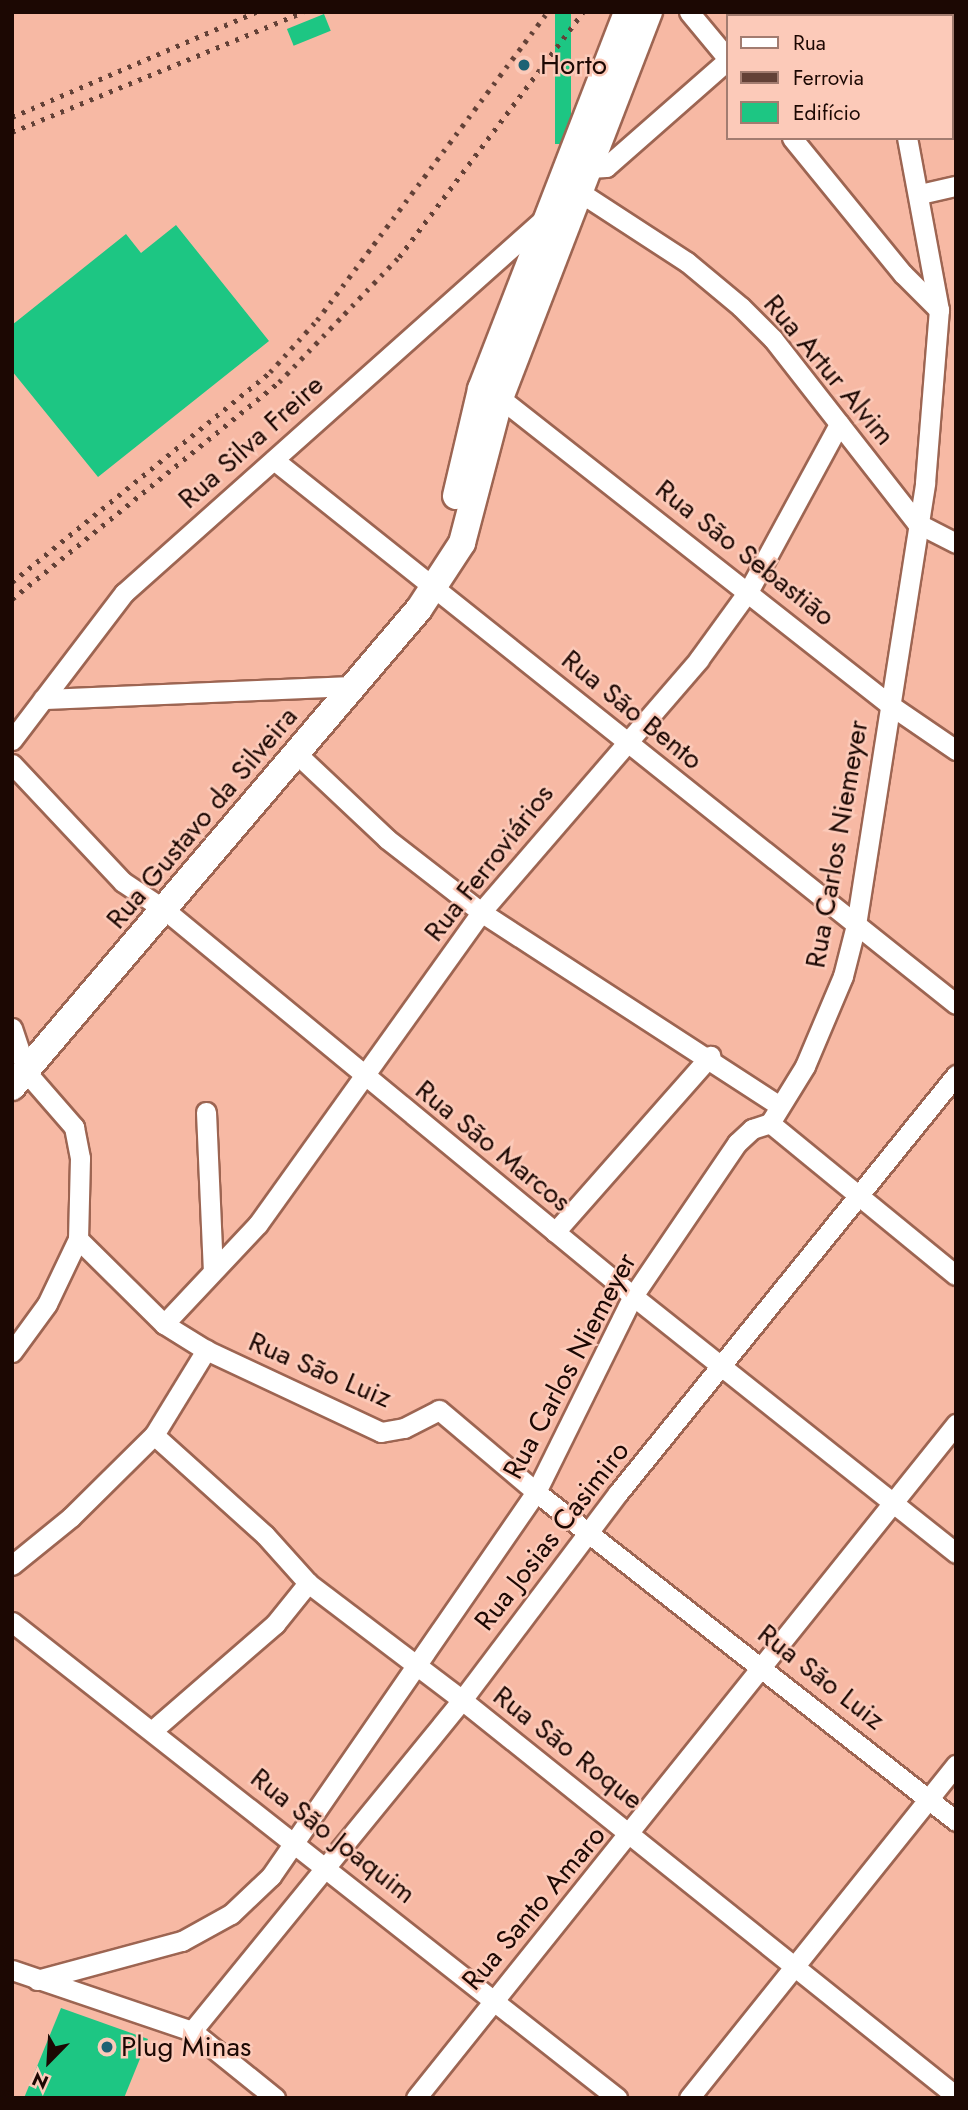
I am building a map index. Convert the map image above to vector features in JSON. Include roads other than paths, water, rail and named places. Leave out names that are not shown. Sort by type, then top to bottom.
[{"type":"main road","name":"Rua Gustavo da Silveira","points":[[436,586],[481,389],[627,12]]},
{"type":"main road","name":"Rua Gustavo da Silveira","points":[[16,1083],[298,755],[436,586],[462,543],[500,398],[649,12]]},
{"type":"street","points":[[689,12],[726,57]]},
{"type":"street","points":[[585,180],[606,167],[726,61]]},
{"type":"street","points":[[794,140],[904,274],[939,310]]},
{"type":"street","name":"Rua Carlos Niemeyer","points":[[37,1980],[182,1941],[232,1914],[271,1876],[536,1492],[633,1296],[737,1143],[752,1129],[770,1123],[825,1022],[856,925],[925,483],[939,310],[920,194],[907,140]]},
{"type":"street","name":"Rua Artur Alvim","points":[[585,180],[741,307],[773,339],[917,523],[956,542]]},
{"type":"street","points":[[920,194],[956,186]]},
{"type":"street","name":"Rua Silva Freire","points":[[12,740],[124,593],[552,210]]},
{"type":"street","name":"Rua São Sebastião","points":[[500,398],[749,590],[890,705],[956,750]]},
{"type":"street","name":"Rua Ferroviários","points":[[164,1324],[258,1224],[481,912],[625,740],[699,659],[749,590],[839,424]]},
{"type":"street","name":"Rua São Bento","points":[[274,460],[436,586],[956,1004]]},
{"type":"street","points":[[43,699],[354,686]]},
{"type":"street","points":[[298,755],[387,839],[481,912],[710,1056],[780,1106]]},
{"type":"street","name":"Rua São Marcos","points":[[12,764],[123,883],[165,910],[364,1077],[633,1296],[891,1504],[956,1553]]},
{"type":"street","points":[[12,1028],[16,1083],[74,1127],[80,1158],[78,1239],[47,1304],[12,1352]]},
{"type":"street","points":[[555,1232],[710,1056]]},
{"type":"street","name":"Rua Josias Casimiro","points":[[192,2031],[324,1865],[461,1700],[591,1531],[956,1075]]},
{"type":"street","points":[[206,1112],[213,1271]]},
{"type":"street","points":[[770,1123],[956,1275]]},
{"type":"street","name":"Rua São Luiz","points":[[78,1239],[164,1324],[206,1350],[381,1432],[404,1429],[439,1410],[536,1492],[591,1531],[956,1821]]},
{"type":"street","points":[[12,1565],[71,1517],[154,1434],[206,1350]]},
{"type":"street","name":"Rua Santo Amaro","points":[[416,2098],[494,1999],[632,1835],[956,1424]]},
{"type":"street","name":"Rua São Roque","points":[[154,1434],[265,1535],[309,1583],[632,1835],[956,2096]]},
{"type":"street","points":[[153,1730],[275,1624],[309,1583]]},
{"type":"street","name":"Rua São Joaquim","points":[[12,1622],[294,1840],[617,2098]]},
{"type":"street","points":[[689,2098],[956,1765]]},
{"type":"street","points":[[12,1970],[192,2031],[275,2098]]},
{"type":"railway","points":[[12,117],[256,12]]},
{"type":"railway","points":[[12,132],[303,12]]},
{"type":"railway","points":[[12,582],[270,372],[317,320],[547,12]]},
{"type":"railway","points":[[12,599],[279,382],[399,257],[583,12]]},
{"type":"place","name":"Horto","points":[[524,65]]},
{"type":"place","name":"Plug Minas","points":[[107,2047]]}]
